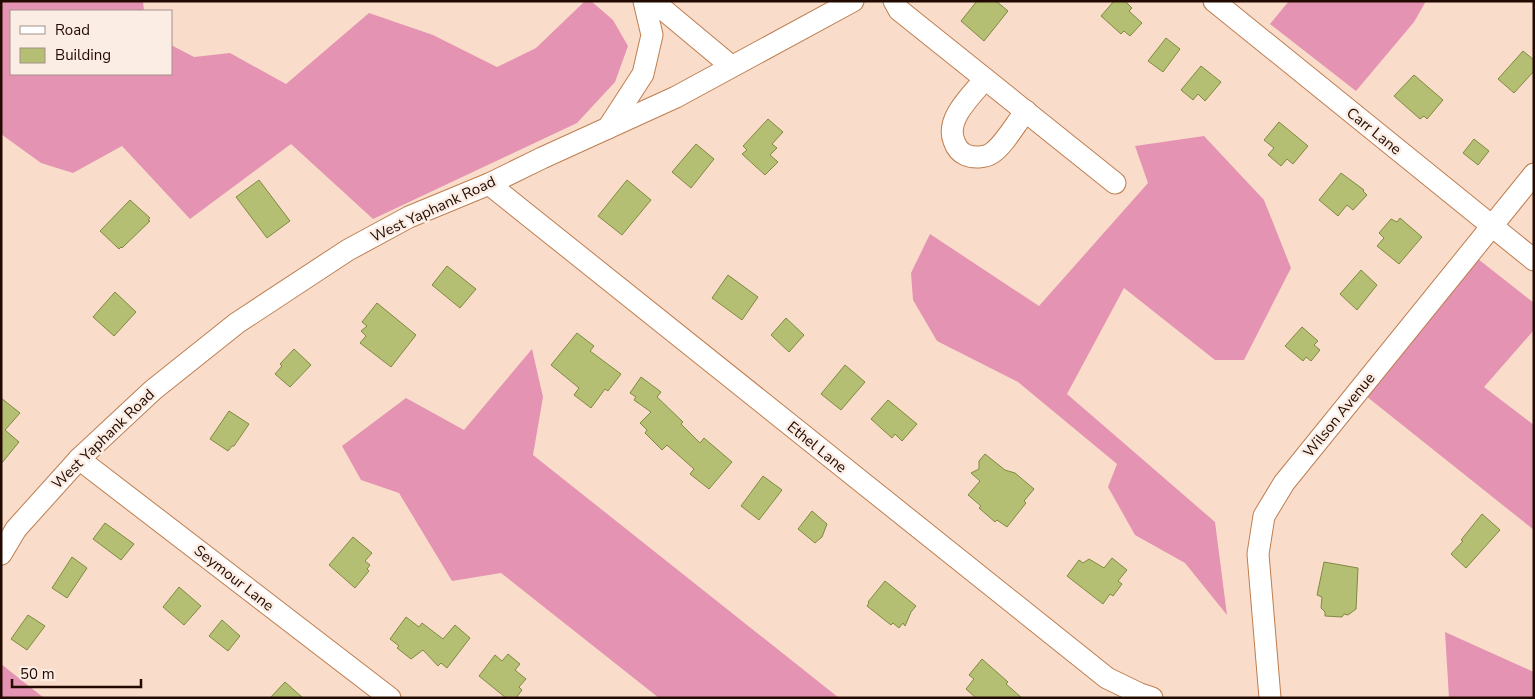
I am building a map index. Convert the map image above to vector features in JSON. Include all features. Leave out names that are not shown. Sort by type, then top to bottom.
[{"type":"street","points":[[608,128],[643,74],[652,35],[644,1]]},
{"type":"street","points":[[653,1],[731,66]]},
{"type":"street","name":"West Yaphank Road","points":[[1,554],[16,529],[79,459],[153,390],[237,323],[348,250],[409,217],[489,184],[676,96],[780,42],[853,1]]},
{"type":"street","points":[[894,1],[899,10],[1115,183]]},
{"type":"street","name":"Carr Lane","points":[[1214,1],[1534,260]]},
{"type":"street","points":[[985,79],[955,117],[951,127],[952,138],[962,153],[971,157],[990,154],[997,149],[1026,111]]},
{"type":"street","name":"Wilson Avenue","points":[[1270,698],[1258,554],[1264,516],[1284,483],[1534,174]]},
{"type":"street","name":"Ethel Lane","points":[[489,184],[1107,678],[1152,698]]},
{"type":"street","name":"Seymour Lane","points":[[79,459],[390,698]]},
{"type":"shaded area","points":[[1,1],[143,1],[144,10],[10,10],[10,75],[172,75],[172,46],[194,57],[230,53],[286,84],[369,13],[433,35],[497,67],[536,48],[585,1],[591,1],[613,20],[628,46],[615,82],[577,123],[373,219],[291,144],[190,219],[122,146],[73,173],[41,163],[1,134]]},
{"type":"shaded area","points":[[1289,1],[1426,1],[1414,22],[1356,91],[1270,24]]},
{"type":"shaded area","points":[[1204,136],[1264,200],[1291,268],[1244,360],[1215,360],[1124,288],[1067,394],[1215,522],[1227,615],[1185,563],[1135,535],[1108,487],[1117,464],[1018,382],[937,341],[913,300],[911,273],[930,234],[1039,306],[1148,183],[1135,146]]},
{"type":"shaded area","points":[[1478,259],[1534,303],[1534,330],[1484,387],[1534,425],[1534,530],[1366,396]]},
{"type":"shaded area","points":[[532,349],[543,397],[533,455],[839,698],[659,698],[501,573],[452,581],[399,493],[361,480],[342,446],[406,398],[464,430]]},
{"type":"shaded area","points":[[1445,632],[1534,672],[1534,698],[1449,698]]},
{"type":"shaded area","points":[[1,664],[44,698],[1,698]]},
{"type":"building","points":[[977,1],[996,1],[1008,11],[984,41],[961,21]]},
{"type":"building","points":[[1114,1],[1125,1],[1132,8],[1129,11],[1142,23],[1130,36],[1124,31],[1121,34],[1101,16]]},
{"type":"building","points":[[1166,38],[1180,49],[1163,72],[1148,61]]},
{"type":"building","points":[[1523,51],[1534,60],[1534,71],[1514,93],[1498,79]]},
{"type":"building","points":[[1201,66],[1221,82],[1205,101],[1198,94],[1193,100],[1181,90]]},
{"type":"building","points":[[1414,75],[1443,100],[1427,119],[1424,116],[1420,119],[1394,96]]},
{"type":"building","points":[[768,119],[783,132],[772,144],[777,148],[770,155],[778,162],[765,175],[742,154],[747,150],[743,146]]},
{"type":"building","points":[[1279,122],[1308,146],[1293,164],[1287,159],[1281,166],[1268,155],[1274,148],[1264,140]]},
{"type":"building","points":[[1474,139],[1489,151],[1478,165],[1463,153]]},
{"type":"building","points":[[696,144],[714,159],[691,188],[672,172]]},
{"type":"building","points":[[1341,173],[1364,190],[1367,195],[1353,210],[1347,205],[1338,216],[1319,200]]},
{"type":"building","points":[[259,180],[290,221],[267,238],[236,197]]},
{"type":"building","points":[[627,180],[651,200],[622,235],[598,216]]},
{"type":"building","points":[[130,200],[150,218],[148,220],[150,221],[119,249],[100,231]]},
{"type":"building","points":[[1400,218],[1422,237],[1399,264],[1377,246],[1384,238],[1379,233],[1391,219],[1397,222]]},
{"type":"building","points":[[447,266],[476,289],[460,308],[432,285]]},
{"type":"building","points":[[1361,270],[1377,285],[1357,310],[1340,294]]},
{"type":"building","points":[[728,275],[758,297],[742,320],[712,298]]},
{"type":"building","points":[[115,292],[136,312],[114,336],[93,317]]},
{"type":"building","points":[[377,303],[416,335],[391,367],[360,343],[366,336],[361,331],[367,326],[362,322]]},
{"type":"building","points":[[786,318],[804,335],[789,352],[771,335]]},
{"type":"building","points":[[1302,327],[1318,341],[1314,345],[1320,350],[1311,361],[1306,357],[1303,361],[1285,346]]},
{"type":"building","points":[[577,333],[594,346],[590,351],[621,374],[608,391],[605,389],[591,408],[574,395],[579,388],[551,365]]},
{"type":"building","points":[[294,349],[311,365],[290,387],[275,374],[282,366],[280,364]]},
{"type":"building","points":[[845,365],[865,382],[841,410],[821,394]]},
{"type":"building","points":[[641,377],[661,392],[657,397],[683,422],[681,424],[700,443],[704,438],[732,462],[709,489],[690,474],[694,469],[667,445],[662,450],[645,433],[647,430],[640,423],[651,412],[634,400],[636,397],[630,393]]},
{"type":"building","points":[[1,398],[20,413],[5,430],[19,442],[1,464]]},
{"type":"building","points":[[888,400],[917,424],[902,441],[895,434],[892,438],[871,419]]},
{"type":"building","points":[[229,411],[249,424],[234,446],[228,451],[210,439]]},
{"type":"building","points":[[985,454],[1005,470],[1015,473],[1034,489],[1024,501],[1026,503],[1007,527],[997,520],[995,522],[968,495],[980,481],[971,473],[979,469],[979,461]]},
{"type":"building","points":[[763,476],[782,490],[759,520],[741,506]]},
{"type":"building","points":[[812,511],[827,524],[822,537],[815,543],[798,529]]},
{"type":"building","points":[[1482,514],[1500,530],[1466,568],[1451,554],[1463,541],[1461,540]]},
{"type":"building","points":[[105,523],[134,544],[121,560],[93,539]]},
{"type":"building","points":[[353,537],[372,553],[365,561],[370,565],[367,569],[369,571],[355,588],[329,565]]},
{"type":"building","points":[[72,557],[87,568],[67,598],[52,588]]},
{"type":"building","points":[[1112,558],[1127,570],[1118,581],[1122,584],[1113,596],[1110,594],[1103,604],[1067,576],[1079,560],[1083,563],[1089,559],[1104,568]]},
{"type":"building","points":[[1324,562],[1358,568],[1356,609],[1348,615],[1344,614],[1342,617],[1325,616],[1325,612],[1321,608],[1322,597],[1317,595]]},
{"type":"building","points":[[885,581],[916,606],[905,626],[903,623],[899,628],[893,623],[891,625],[867,606],[868,602]]},
{"type":"building","points":[[179,587],[201,606],[184,625],[163,607]]},
{"type":"building","points":[[28,615],[45,626],[27,650],[11,639]]},
{"type":"building","points":[[406,617],[419,627],[422,623],[443,639],[455,625],[470,638],[447,668],[441,663],[438,666],[423,650],[411,659],[397,648],[399,646],[390,639]]},
{"type":"building","points":[[222,620],[240,636],[228,651],[209,636]]},
{"type":"building","points":[[508,654],[520,664],[515,670],[526,679],[519,687],[522,690],[516,698],[506,698],[479,676],[495,655],[502,661]]},
{"type":"building","points":[[982,659],[1008,682],[1006,684],[1022,698],[976,698],[966,689],[974,679],[969,675]]},
{"type":"building","points":[[285,682],[303,698],[270,698]]}]
